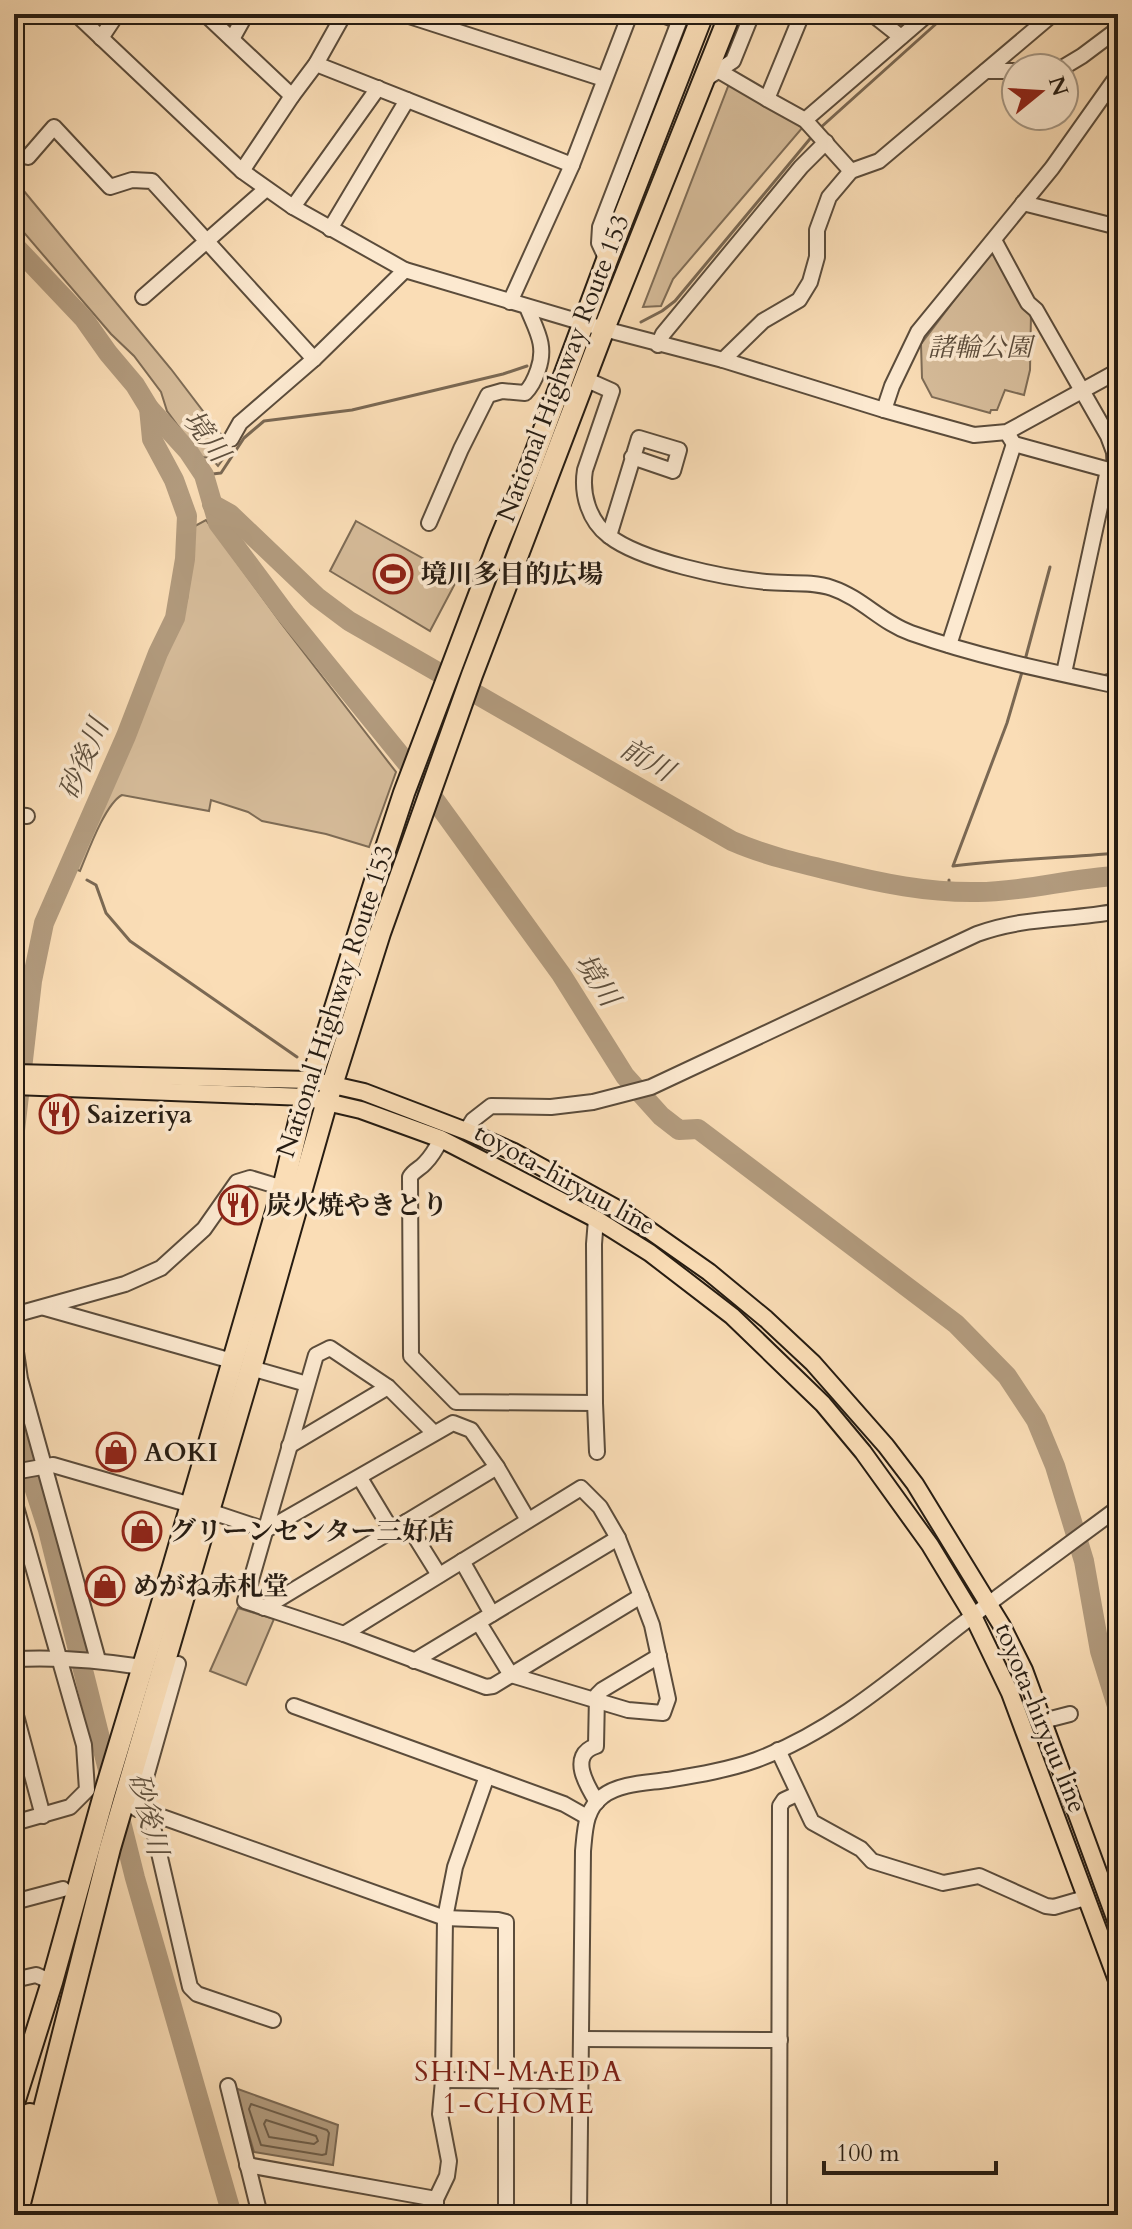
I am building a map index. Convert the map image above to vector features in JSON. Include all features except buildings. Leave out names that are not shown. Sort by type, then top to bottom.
[{"type":"highway","name":"National Highway Route 153","points":[[241,1365],[308,1089],[404,793],[703,14]]},
{"type":"highway","name":"National Highway Route 153","points":[[17,2215],[120,1802],[200,1507],[241,1365],[380,933],[472,675],[604,329],[711,75],[730,14]]},
{"type":"highway","name":"National Highway Route 153","points":[[14,2103],[52,1982],[120,1802],[142,1667],[200,1507]]},
{"type":"highway","points":[[14,2164],[32,2108],[57,2060]]},
{"type":"main road","name":"toyota-hiryuu line","points":[[14,1073],[41,1080],[364,1092],[514,1152],[625,1213],[690,1258],[766,1319],[813,1363],[915,1484],[1024,1670],[1118,1926]]},
{"type":"main road","name":"toyota-hiryuu line","points":[[14,1086],[41,1080]]},
{"type":"main road","name":"toyota-hiryuu line","points":[[330,1092],[361,1110],[441,1139],[596,1219],[650,1253],[732,1316],[823,1404],[906,1511],[973,1616],[1010,1693],[1118,1983]]},
{"type":"street","points":[[76,14],[242,171],[293,207],[405,270],[974,435],[1010,438],[1114,472]]},
{"type":"street","points":[[101,38],[117,14]]},
{"type":"street","points":[[205,14],[292,96]]},
{"type":"street","points":[[232,39],[246,14]]},
{"type":"street","points":[[242,171],[316,64],[344,14]]},
{"type":"street","points":[[403,14],[604,79]]},
{"type":"street","points":[[510,302],[572,165],[630,14]]},
{"type":"street","points":[[607,260],[599,243],[600,227],[680,18],[660,14]]},
{"type":"street","points":[[711,75],[733,61],[752,14]]},
{"type":"street","points":[[767,99],[802,14]]},
{"type":"street","points":[[872,14],[901,37]]},
{"type":"street","points":[[658,345],[663,334],[818,148],[816,131],[901,37],[928,14]]},
{"type":"street","points":[[723,360],[763,321],[799,300],[810,282],[817,257],[817,230],[829,197],[851,171],[879,161],[986,71],[1043,17]]},
{"type":"street","points":[[1080,57],[1118,29]]},
{"type":"street","points":[[316,64],[572,165]]},
{"type":"street","points":[[986,71],[1000,71]]},
{"type":"street","points":[[711,75],[767,99],[816,131],[851,171]]},
{"type":"street","points":[[884,410],[918,332],[1052,168],[1118,79]]},
{"type":"street","points":[[293,207],[378,88]]},
{"type":"street","points":[[330,229],[407,100]]},
{"type":"street","points":[[28,157],[54,127],[110,187],[132,180],[152,181],[314,359]]},
{"type":"street","points":[[143,297],[266,189]]},
{"type":"street","points":[[1023,203],[1118,227]]},
{"type":"street","points":[[994,240],[1112,444],[1115,458],[1064,673]]},
{"type":"street","points":[[231,439],[240,423],[314,359],[405,270]]},
{"type":"street","points":[[429,523],[488,395],[502,391],[525,393],[535,380],[543,356],[542,344],[527,307]]},
{"type":"street","points":[[949,645],[1010,438],[1082,390],[1118,371]]},
{"type":"street","points":[[585,379],[612,391],[585,470],[585,498],[595,520],[609,536],[631,549],[725,575],[832,588],[857,599],[908,632],[1012,664],[1118,686]]},
{"type":"street","points":[[609,536],[632,457]]},
{"type":"street","points":[[466,1131],[473,1120],[491,1106],[551,1107],[612,1098],[651,1087],[977,934],[1018,922],[1118,911]]},
{"type":"street","points":[[441,1139],[425,1164],[410,1177],[411,1356],[456,1402],[595,1403]]},
{"type":"street","points":[[98,1660],[20,1379],[15,1315],[125,1284],[161,1268],[204,1229],[237,1182],[250,1178],[283,1188]]},
{"type":"street","points":[[596,1219],[597,1452]]},
{"type":"street","points":[[45,1308],[307,1384]]},
{"type":"street","points":[[434,1433],[388,1387],[330,1348],[316,1355],[245,1601],[486,1687],[493,1686],[641,1596]]},
{"type":"street","points":[[289,1446],[388,1387]]},
{"type":"street","points":[[14,1472],[53,1465],[200,1507],[266,1530],[453,1423],[471,1430],[528,1520]]},
{"type":"street","points":[[264,1608],[497,1467]]},
{"type":"street","points":[[360,1478],[392,1531]]},
{"type":"street","points":[[344,1634],[581,1488],[600,1507],[618,1538],[652,1625],[668,1699],[663,1713],[628,1710],[511,1675],[479,1623]]},
{"type":"street","points":[[14,1500],[21,1548],[59,1657],[84,1745],[120,1802],[190,1987],[197,1994],[273,2020]]},
{"type":"street","points":[[579,2215],[583,1851],[587,1817],[597,1802],[619,1788],[755,1760],[830,1724],[1118,1508]]},
{"type":"street","points":[[406,1522],[439,1575]]},
{"type":"street","points":[[414,1661],[618,1538]]},
{"type":"street","points":[[462,1561],[492,1614]]},
{"type":"street","points":[[597,1802],[584,1782],[581,1770],[585,1753],[596,1746],[597,1695],[659,1656]]},
{"type":"street","points":[[14,1659],[59,1657],[142,1667]]},
{"type":"street","points":[[120,1802],[178,1664]]},
{"type":"street","points":[[294,1706],[564,1804],[587,1817]]},
{"type":"street","points":[[14,1708],[17,1731],[43,1816]]},
{"type":"street","points":[[1043,1721],[1070,1714]]},
{"type":"street","points":[[778,1750],[812,1822],[861,1849],[872,1861],[943,1883],[979,1876],[1046,1906],[1054,1907],[1085,1898]]},
{"type":"street","points":[[436,2215],[436,2199],[447,2176],[449,2161],[440,2114],[445,1918],[455,1867],[487,1776]]},
{"type":"street","points":[[779,2215],[780,1806],[784,1800],[797,1794]]},
{"type":"street","points":[[14,1823],[70,1807],[120,1802],[445,1918],[506,1922],[506,2215]]},
{"type":"street","points":[[14,1902],[63,1889]]},
{"type":"street","points":[[14,1980],[36,1975],[52,1982]]},
{"type":"street","points":[[582,2039],[780,2040]]},
{"type":"street","points":[[443,2080],[580,2081]]},
{"type":"street","points":[[228,2086],[260,2215]]},
{"type":"street","points":[[247,2165],[436,2199]]},
{"type":"green space","points":[[729,84],[803,127],[673,279],[661,306],[643,307]]},
{"type":"green space","points":[[14,179],[233,446],[218,466],[211,458],[201,457],[167,411],[161,392],[134,356],[111,334],[14,221]]},
{"type":"green space","name":"諸輪公園","points":[[994,248],[1031,314],[1030,370],[1024,395],[1005,390],[997,410],[990,413],[932,397],[922,378],[921,344]]},
{"type":"green space","points":[[206,520],[396,772],[369,847],[326,834],[262,821],[248,812],[211,800],[209,811],[122,795],[103,818],[80,871],[75,869],[187,600],[195,526]]},
{"type":"green space","name":"境川多目的広場","points":[[356,521],[458,578],[430,631],[330,571]]},
{"type":"green space","points":[[238,1608],[274,1619],[246,1685],[210,1671]]},
{"type":"water","points":[[235,2088],[338,2125],[333,2165],[254,2152]]},
{"type":"waterway","points":[[819,129],[947,14]]},
{"type":"waterway","points":[[641,322],[675,301],[814,134]]},
{"type":"waterway","name":"境川","points":[[14,245],[84,319],[149,408],[188,451],[204,475],[218,523],[285,613],[419,778],[561,974],[625,1076],[661,1116],[679,1130],[698,1129],[956,1324],[1007,1376],[1036,1420],[1055,1466],[1084,1561],[1100,1651],[1118,1709]]},
{"type":"waterway","points":[[204,475],[221,473],[244,438],[264,421],[352,410],[527,366]]},
{"type":"waterway","name":"砂後川","points":[[14,1139],[32,981],[44,923],[175,618],[185,559],[187,516],[174,480],[152,439],[149,408]]},
{"type":"waterway","name":"前川","points":[[212,504],[230,514],[317,597],[349,621],[744,846],[850,875],[941,891],[996,891],[1118,876]]},
{"type":"waterway","points":[[1025,660],[1050,567]]},
{"type":"waterway","points":[[1103,676],[1118,671]]},
{"type":"waterway","points":[[1022,672],[1007,723],[953,866],[1118,853]]},
{"type":"waterway","points":[[87,880],[96,885],[106,913],[130,941],[297,1057]]},
{"type":"waterway","points":[[949,880],[949,891]]},
{"type":"waterway","name":"砂後川","points":[[14,1426],[48,1530],[135,1878],[232,2215]]},
{"type":"place","name":"境川多目的広場","points":[[393,574]]},
{"type":"place","name":"Saizeriya","points":[[59,1114]]},
{"type":"place","name":"炭火焼やきとり","points":[[238,1205]]},
{"type":"place","name":"AOKI","points":[[116,1452]]},
{"type":"place","name":"グリーンセンター三好店","points":[[142,1531]]},
{"type":"place","name":"めがね赤札堂","points":[[105,1586]]},
{"type":"district","name":"SHIN-MAEDA 1-CHOME","points":[[519,2088]]}]
